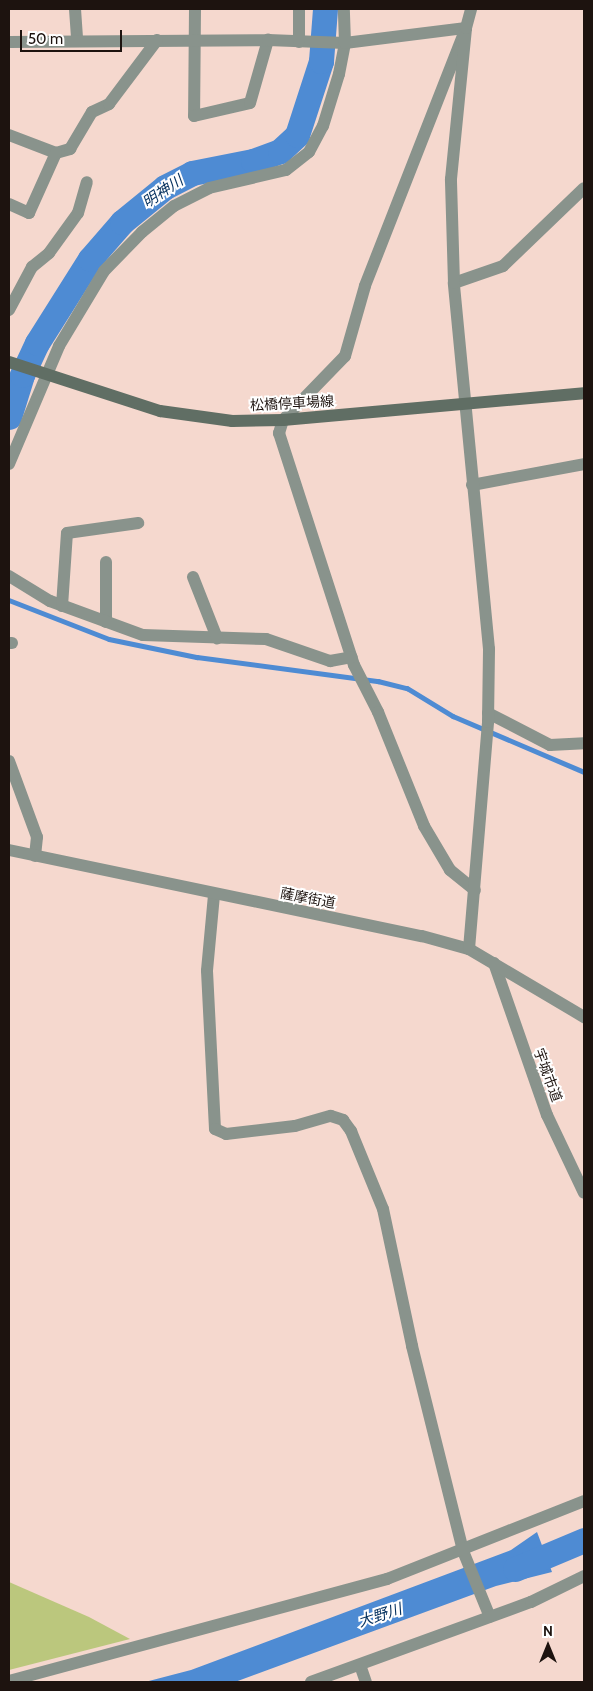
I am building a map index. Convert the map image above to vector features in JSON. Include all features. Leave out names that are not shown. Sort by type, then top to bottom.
[{"type":"main road","name":"松橋停車場線","points":[[11,363],[134,404],[188,416],[232,421],[283,420],[584,393]]},
{"type":"street","points":[[75,9],[77,41]]},
{"type":"street","points":[[195,9],[194,116],[250,103],[268,40]]},
{"type":"street","points":[[300,9],[305,42]]},
{"type":"street","points":[[9,464],[43,375],[104,271],[142,232],[174,206],[209,188],[286,170],[309,152],[323,126],[343,43],[344,9]]},
{"type":"street","points":[[472,9],[364,286],[345,356],[283,420],[279,433],[353,661],[378,712],[424,826],[450,870],[475,890]]},
{"type":"street","points":[[9,42],[268,40],[343,43],[466,28]]},
{"type":"street","points":[[466,28],[451,179],[454,283],[464,405],[489,649],[488,717],[470,949]]},
{"type":"street","points":[[9,134],[56,153],[70,149],[92,112],[109,104],[157,40]]},
{"type":"street","points":[[9,204],[29,213],[56,153]]},
{"type":"street","points":[[9,310],[32,267],[49,253],[78,213],[87,182]]},
{"type":"street","points":[[454,283],[503,266],[584,188]]},
{"type":"street","points":[[472,485],[584,464]]},
{"type":"street","points":[[62,606],[67,533],[138,523]]},
{"type":"street","points":[[106,562],[106,622]]},
{"type":"street","points":[[9,576],[62,606],[143,635],[266,639],[330,661],[353,661]]},
{"type":"street","points":[[193,577],[217,638]]},
{"type":"street","points":[[488,717],[550,745],[584,743]]},
{"type":"street","points":[[9,761],[37,837],[35,856]]},
{"type":"street","name":"薩摩街道","points":[[9,850],[214,895],[422,936],[470,949],[584,1017]]},
{"type":"street","points":[[214,895],[207,981],[215,1130],[226,1134],[295,1126],[331,1116],[343,1120],[351,1132],[382,1209],[412,1346],[464,1554],[490,1617]]},
{"type":"street","name":"宇城市道","points":[[494,963],[547,1114],[584,1193]]},
{"type":"street","points":[[9,1681],[386,1579],[464,1554],[584,1501]]},
{"type":"street","points":[[311,1682],[532,1602],[584,1576]]},
{"type":"street","points":[[360,1665],[366,1682]]},
{"type":"green space","points":[[9,1582],[89,1617],[130,1639],[9,1670]]},
{"type":"water","points":[[537,1532],[552,1572],[496,1586],[235,1682],[145,1682],[191,1670],[511,1550]]},
{"type":"waterway","name":"明神川","points":[[9,417],[22,375],[37,343],[90,259],[122,222],[165,187],[192,173],[253,161],[280,151],[297,135],[321,61],[325,9]]},
{"type":"waterway","points":[[9,600],[109,639],[197,657],[378,681],[407,688],[453,716],[584,772]]},
{"type":"waterway","name":"大野川","points":[[515,1569],[584,1540]]}]
